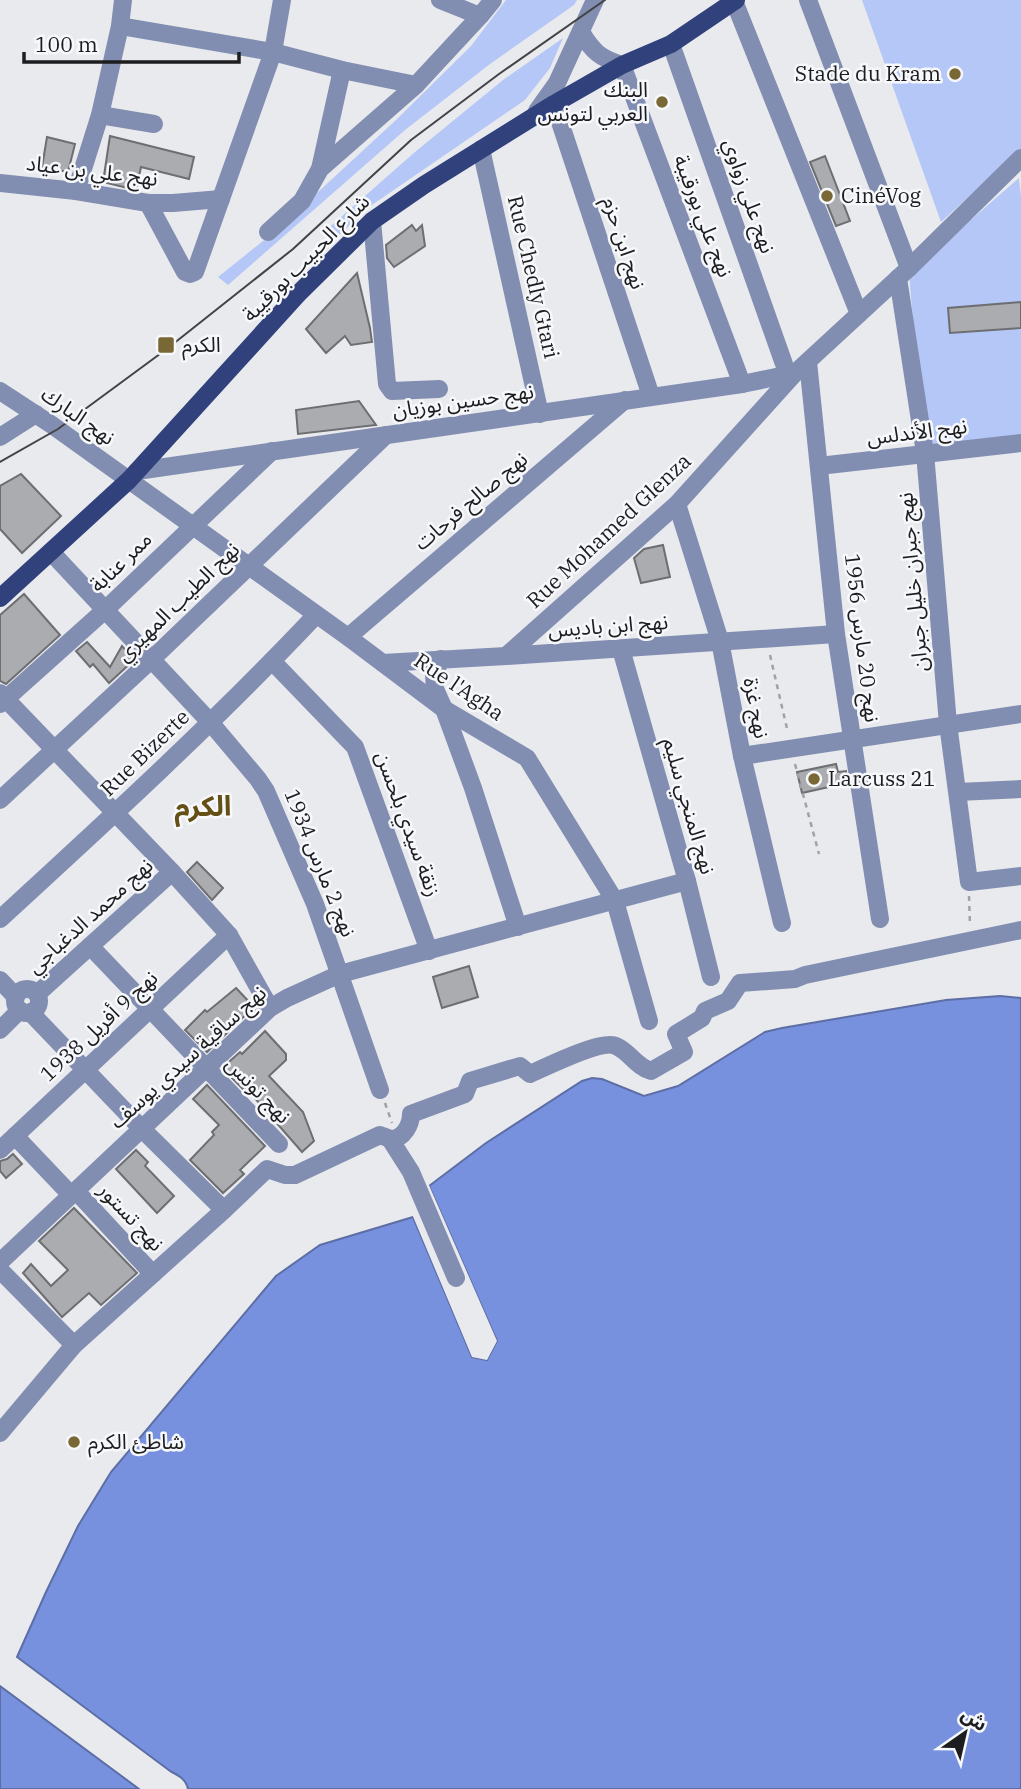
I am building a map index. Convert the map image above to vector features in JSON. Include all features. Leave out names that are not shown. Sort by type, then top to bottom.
[{"type":"main road","name":"شارع الحبيب بورقيبة","points":[[0,598],[133,476],[299,293],[372,221],[424,185],[554,104],[622,65],[671,44],[735,1]]},
{"type":"street","points":[[76,191],[100,116],[120,26],[123,0]]},
{"type":"street","points":[[148,203],[185,272],[195,272],[273,52],[282,0]]},
{"type":"street","points":[[440,0],[480,16]]},
{"type":"street","points":[[320,169],[416,85],[493,0]]},
{"type":"street","points":[[531,118],[557,83],[595,0]]},
{"type":"street","name":"نهج جبران خليل جبران","points":[[808,0],[904,273],[925,453],[948,724],[969,883]]},
{"type":"street","points":[[735,1],[859,314]]},
{"type":"street","points":[[120,26],[273,52],[342,71],[416,85]]},
{"type":"street","points":[[581,32],[599,56],[622,65]]},
{"type":"street","name":"نهج علي زواوي","points":[[671,44],[796,366]]},
{"type":"street","name":"نهج علي بورقيبة","points":[[622,65],[742,384]]},
{"type":"street","points":[[268,232],[302,201],[320,169],[342,71]]},
{"type":"street","name":"نهج ابن حزم","points":[[554,104],[651,397]]},
{"type":"street","points":[[100,116],[154,124]]},
{"type":"street","name":"Rue Chedly Gtari","points":[[481,149],[540,414]]},
{"type":"street","name":"Rue Mohamed Glenza","points":[[506,656],[677,504],[796,366],[904,273],[1021,160]]},
{"type":"street","name":"نهج علي بن عياد","points":[[0,183],[76,191],[148,203],[221,199]]},
{"type":"street","points":[[372,221],[387,384],[392,391],[439,388]]},
{"type":"street","name":"نهج حسين بوزيان","points":[[133,476],[272,451],[742,384],[796,366]]},
{"type":"street","name":"نهج 20 مارس 1956","points":[[796,366],[819,466],[836,634],[880,919]]},
{"type":"street","name":"نهج البارك","points":[[0,391],[133,476]]},
{"type":"street","name":"نهج صالح فرحات","points":[[348,636],[625,400]]},
{"type":"street","points":[[0,437],[36,414]]},
{"type":"street","name":"نهج الطيب المهيري","points":[[0,800],[386,435]]},
{"type":"street","name":"نهج الأندلس","points":[[819,466],[1021,443]]},
{"type":"street","name":"ممر عنابة","points":[[2,699],[105,610],[272,451]]},
{"type":"street","name":"Rue l'Agha","points":[[133,476],[192,525],[348,636],[444,709],[527,758],[615,901],[649,1021]]},
{"type":"street","name":"نهج غزة","points":[[677,504],[720,641],[742,756],[782,923]]},
{"type":"street","name":"نهج 2 مارس 1934","points":[[51,551],[210,722],[266,791],[315,904],[380,1090]]},
{"type":"street","name":"Rue Bizerte","points":[[0,919],[210,722],[316,615]]},
{"type":"street","name":"نهج ابن باديس","points":[[383,663],[836,634]]},
{"type":"street","name":"نهج المنجي سليم","points":[[621,649],[687,881],[710,977]]},
{"type":"street","points":[[441,659],[433,682],[482,814],[518,926]]},
{"type":"street","name":"زنقة سيدي بلحسن","points":[[272,661],[355,747],[429,951]]},
{"type":"street","points":[[2,699],[172,872],[229,935],[270,1008]]},
{"type":"street","points":[[742,756],[1021,714]]},
{"type":"street","points":[[958,792],[1021,789]]},
{"type":"street","name":"نهج محمد الدغباجي","points":[[22,1006],[18,993],[30,989],[37,994],[172,872]]},
{"type":"street","points":[[969,883],[1021,876]]},
{"type":"street","name":"نهج ساقية سيدي يوسف","points":[[0,1262],[270,1008],[286,998],[340,974],[687,881]]},
{"type":"street","points":[[3,1421],[74,1345],[267,1169],[291,1176],[379,1135],[393,1138],[406,1131],[412,1113],[465,1094],[470,1081],[520,1066],[530,1074],[595,1047],[612,1044],[624,1049],[642,1068],[651,1071],[684,1052],[676,1034],[702,1018],[705,1012],[727,1002],[740,983],[795,979],[1021,930]]},
{"type":"street","name":"نهج 9 أفريل 1938","points":[[0,1150],[229,935]]},
{"type":"street","name":"نهج تونس","points":[[90,946],[278,1144]]},
{"type":"street","points":[[0,980],[85,1071],[224,1210]]},
{"type":"street","points":[[0,1030],[22,1006]]},
{"type":"street","name":"نهج تستور","points":[[15,1136],[153,1274]]},
{"type":"street","points":[[393,1138],[411,1172],[456,1278]]},
{"type":"street","points":[[0,1270],[74,1345]]},
{"type":"path","points":[[766,638],[819,854]]},
{"type":"path","points":[[969,883],[968,913],[973,941]]},
{"type":"path","points":[[380,1090],[393,1138]]},
{"type":"shaded area","points":[[506,0],[577,0],[574,5],[490,64],[405,130],[228,285],[218,277],[278,229],[396,120],[471,46]]},
{"type":"shaded area","name":"Stade du Kram","points":[[862,0],[1021,0],[1021,149],[941,222]]},
{"type":"shaded area","points":[[563,38],[550,68],[525,100],[369,207],[334,240],[324,232],[503,80]]},
{"type":"shaded area","points":[[1019,178],[1021,436],[924,446],[909,274]]},
{"type":"water","points":[[1000,996],[1021,998],[1021,1789],[188,1789],[181,1778],[17,1657],[78,1526],[111,1472],[276,1276],[320,1245],[413,1217],[472,1357],[487,1360],[497,1341],[429,1186],[486,1143],[582,1081],[592,1078],[602,1079],[644,1096],[678,1086],[765,1032],[946,1000]]},
{"type":"water","points":[[0,1686],[139,1789],[0,1789]]},
{"type":"pier","points":[[428,1183],[497,1341],[487,1360],[472,1357],[412,1214],[416,1216],[474,1354],[485,1356],[493,1341],[426,1188]]},
{"type":"building","points":[[110,136],[194,157],[189,179],[141,167],[136,190],[103,182]]},
{"type":"building","points":[[47,137],[75,144],[68,172],[42,167]]},
{"type":"building","points":[[825,156],[850,221],[836,226],[810,162]]},
{"type":"building","points":[[412,225],[416,231],[422,225],[425,246],[394,267],[387,258],[386,245]]},
{"type":"building","points":[[357,273],[372,342],[351,345],[345,336],[326,353],[306,329]]},
{"type":"building","points":[[1021,302],[1021,328],[950,333],[948,308]]},
{"type":"building","points":[[359,401],[376,425],[298,434],[296,410]]},
{"type":"building","points":[[21,474],[61,516],[22,553],[0,529],[0,486]]},
{"type":"building","points":[[663,545],[670,577],[641,583],[634,558],[644,549]]},
{"type":"building","points":[[24,594],[60,635],[6,684],[0,681],[0,615]]},
{"type":"building","points":[[87,642],[110,667],[122,646],[134,660],[109,683],[93,664],[90,667],[76,651]]},
{"type":"building","name":"Larcuss 21","points":[[836,764],[838,772],[846,771],[847,783],[802,793],[797,772]]},
{"type":"building","points":[[197,862],[223,888],[212,900],[187,872]]},
{"type":"building","points":[[469,966],[478,997],[442,1008],[433,977]]},
{"type":"building","points":[[236,988],[254,1007],[207,1052],[185,1030],[205,1010],[207,1012]]},
{"type":"building","points":[[265,1031],[286,1054],[286,1060],[269,1076],[303,1112],[314,1141],[302,1152],[245,1087],[243,1089],[222,1068],[240,1052],[242,1054]]},
{"type":"building","points":[[207,1085],[265,1146],[240,1170],[244,1174],[223,1193],[190,1160],[214,1135],[212,1132],[219,1125],[193,1099]]},
{"type":"building","points":[[136,1150],[148,1162],[145,1166],[174,1196],[157,1213],[116,1169]]},
{"type":"building","points":[[13,1154],[22,1164],[6,1178],[0,1171],[0,1161]]},
{"type":"building","points":[[74,1208],[137,1273],[101,1305],[89,1293],[62,1317],[23,1273],[31,1264],[51,1286],[68,1270],[39,1241]]},
{"type":"tram line","points":[[0,462],[58,429],[168,348],[293,249],[411,140],[605,0]]},
{"type":"place","name":"Stade du Kram","points":[[955,74]]},
{"type":"place","name":"البنك العربي لتونس","points":[[662,102]]},
{"type":"place","name":"CinéVog","points":[[827,196]]},
{"type":"place","name":"الكرم","points":[[166,345]]},
{"type":"place","name":"Larcuss 21","points":[[814,779]]},
{"type":"place","name":"شاطئ الکرم","points":[[74,1442]]},
{"type":"district","name":"الكرم","points":[[203,806]]}]
